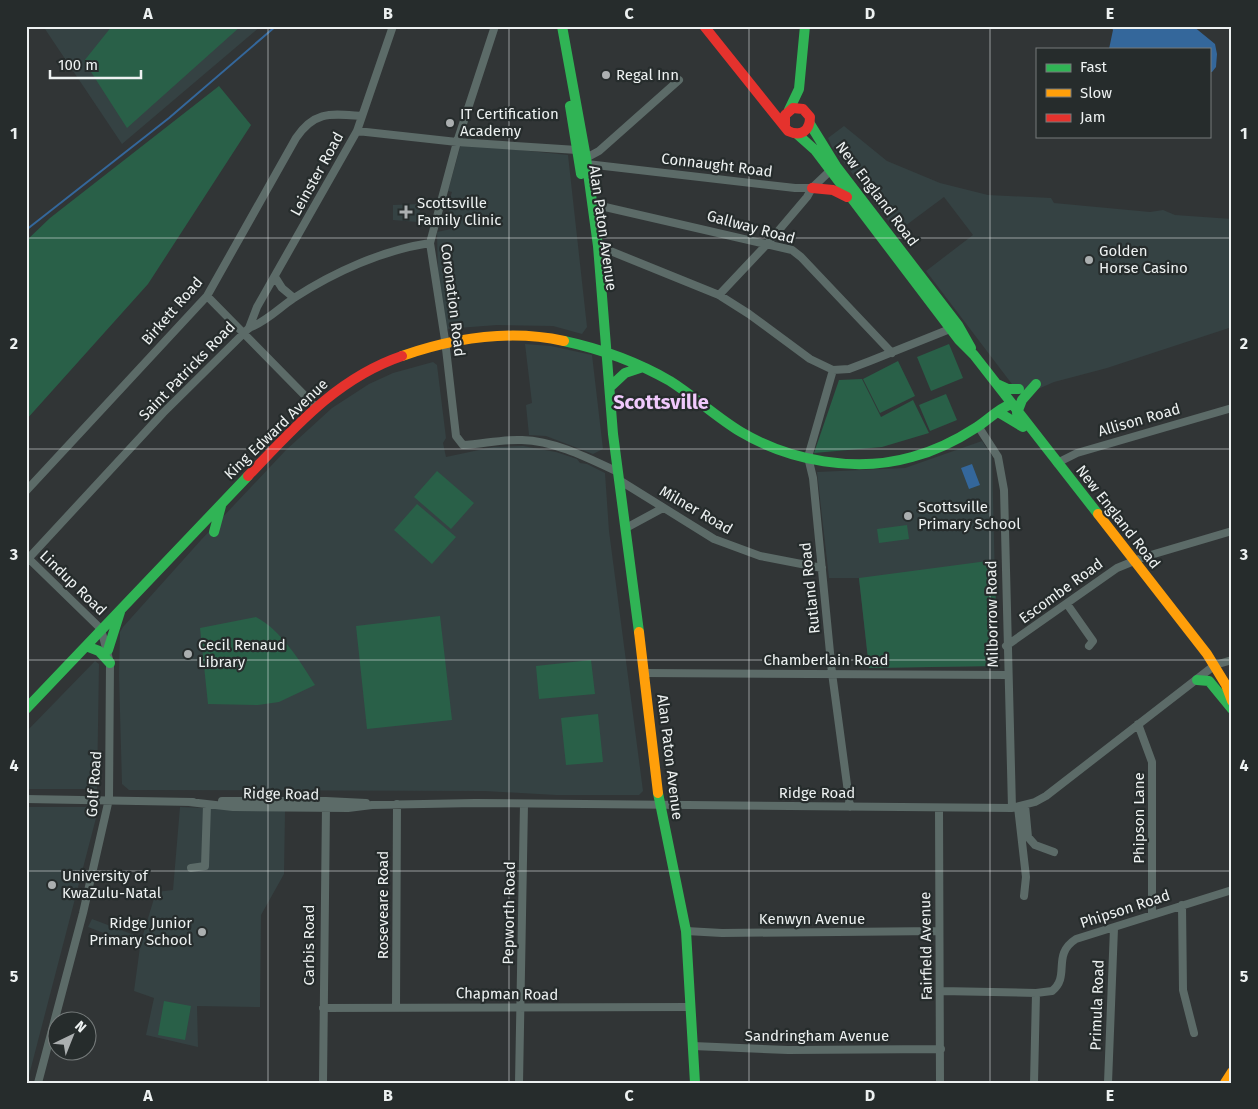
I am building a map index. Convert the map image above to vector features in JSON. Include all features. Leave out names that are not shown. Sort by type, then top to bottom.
[{"type":"main road","name":"Alan Paton Avenue","points":[[554,26],[577,150],[610,388],[613,434],[645,673],[659,805],[686,931],[694,1083]]},
{"type":"main road","name":"Alan Paton Avenue","points":[[562,26],[586,161],[598,246],[605,351],[606,409],[613,434]]},
{"type":"main road","points":[[704,26],[791,132],[797,134],[807,130],[810,124],[810,117],[804,109],[799,89],[805,26]]},
{"type":"main road","points":[[785,125],[788,111],[799,89]]},
{"type":"main road","points":[[761,96],[776,108],[788,111],[797,108],[804,109]]},
{"type":"main road","name":"New England Road","points":[[810,124],[850,198],[954,327]]},
{"type":"main road","name":"New England Road","points":[[797,134],[833,169],[954,327],[995,384],[1003,407],[1018,413],[1216,665],[1232,701]]},
{"type":"main road","points":[[812,188],[833,190],[850,198]]},
{"type":"main road","name":"King Edward Avenue","points":[[26,709],[223,501],[316,407],[343,385],[366,372],[413,350],[445,340],[505,335],[542,336],[605,351],[643,367],[681,390],[752,439],[808,457],[854,464],[892,462],[927,452],[978,426],[1003,407]]},
{"type":"main road","points":[[610,388],[625,373],[643,367]]},
{"type":"main road","points":[[995,384],[1008,389],[1019,389]]},
{"type":"main road","points":[[995,384],[1003,407],[1039,441]]},
{"type":"main road","points":[[1018,413],[1022,400],[1036,384]]},
{"type":"main road","points":[[214,532],[217,514],[223,501]]},
{"type":"main road","points":[[108,650],[123,607]]},
{"type":"main road","points":[[86,646],[99,651],[110,663]]},
{"type":"main road","points":[[1197,680],[1209,681],[1232,709]]},
{"type":"main road","points":[[1226,1083],[1232,1072]]},
{"type":"street","name":"Leinster Road","points":[[246,330],[257,307],[357,131],[393,26]]},
{"type":"street","name":"Coronation Road","points":[[456,436],[445,340],[430,243],[457,142],[495,26]]},
{"type":"street","points":[[586,161],[679,80]]},
{"type":"street","name":"Birkett Road","points":[[26,491],[207,296],[296,138],[307,123],[317,117],[330,115],[362,116]]},
{"type":"street","points":[[357,131],[457,142],[577,150]]},
{"type":"street","name":"Connaught Road","points":[[586,161],[795,188],[812,188]]},
{"type":"street","points":[[719,295],[768,243],[807,197],[812,188],[833,169]]},
{"type":"street","name":"Gallway Road","points":[[592,204],[789,249],[801,257],[892,353]]},
{"type":"street","name":"Saint Patricks Road","points":[[27,559],[163,413],[246,330],[258,324],[294,298],[366,262],[395,250],[430,243]]},
{"type":"street","points":[[598,246],[719,295],[749,314],[810,359],[833,370],[849,369],[954,327]]},
{"type":"street","points":[[275,277],[282,288],[294,298]]},
{"type":"street","points":[[207,296],[246,330],[316,407]]},
{"type":"street","name":"Rutland Road","points":[[833,370],[808,457],[822,568],[832,673],[850,806]]},
{"type":"street","name":"Allison Road","points":[[1056,463],[1077,453],[1232,408]]},
{"type":"street","name":"Milborrow Road","points":[[978,426],[998,457],[1004,490],[1006,646],[1018,806]]},
{"type":"street","name":"Milner Road","points":[[456,436],[463,445],[502,440],[538,442],[590,459],[663,508],[714,539],[736,548],[783,562],[822,568]]},
{"type":"street","points":[[626,528],[663,508]]},
{"type":"street","name":"Escombe Road","points":[[1006,646],[1117,568],[1133,561],[1232,531]]},
{"type":"street","name":"Lindup Road","points":[[27,559],[101,629]]},
{"type":"street","points":[[1066,604],[1094,641],[1089,646]]},
{"type":"street","name":"Golf Road","points":[[38,1083],[83,913],[109,799],[110,663],[101,629]]},
{"type":"street","points":[[1216,665],[1232,660]]},
{"type":"street","name":"Ridge Road","points":[[26,799],[326,804],[348,808],[397,804],[939,808],[1018,806],[1046,796],[1216,665]]},
{"type":"street","name":"Chamberlain Road","points":[[645,673],[1008,675]]},
{"type":"street","name":"Phipson Lane","points":[[1138,724],[1152,762],[1152,914]]},
{"type":"street","name":"Ridge Road","points":[[189,802],[207,805],[326,804]]},
{"type":"street","name":"Carbis Road","points":[[322,1083],[326,804]]},
{"type":"street","name":"Roseveare Road","points":[[396,1007],[397,804]]},
{"type":"street","name":"Pepworth Road","points":[[518,1083],[524,804]]},
{"type":"street","points":[[191,868],[205,866],[207,805]]},
{"type":"street","points":[[1018,806],[1028,837],[1035,845],[1054,852]]},
{"type":"street","points":[[1018,806],[1026,878],[1024,896]]},
{"type":"street","name":"Fairfield Avenue","points":[[939,808],[940,1083]]},
{"type":"street","name":"Phipson Road","points":[[941,991],[1036,993],[1052,991],[1058,985],[1062,953],[1069,943],[1076,939],[1232,890]]},
{"type":"street","points":[[1182,905],[1182,990],[1194,1033]]},
{"type":"street","name":"Primula Road","points":[[1108,1083],[1114,928]]},
{"type":"street","name":"Kenwyn Avenue","points":[[686,931],[722,933],[939,931]]},
{"type":"street","points":[[1034,1083],[1036,993]]},
{"type":"street","name":"Chapman Road","points":[[323,1008],[521,1009],[691,1007]]},
{"type":"street","name":"Sandringham Avenue","points":[[693,1046],[770,1050],[941,1049]]},
{"type":"shaded area","points":[[43,26],[261,26],[122,144]]},
{"type":"shaded area","points":[[844,126],[887,161],[940,183],[988,195],[1051,198],[1054,203],[1150,212],[1163,210],[1175,215],[1232,219],[1232,327],[1107,368],[1054,382],[1038,389],[1024,400],[926,271],[973,235],[944,197],[897,232],[832,147],[828,138]]},
{"type":"shaded area","points":[[461,144],[568,155],[587,327],[582,334],[553,326],[497,325],[445,329],[438,276],[437,232],[451,229],[448,204],[452,192],[448,191]]},
{"type":"shaded area","name":"Scottsville Family Clinic","points":[[421,204],[418,222],[393,220],[393,205]]},
{"type":"shaded area","points":[[525,344],[551,346],[592,355],[603,449],[593,454],[546,436],[529,435],[526,405],[532,403]]},
{"type":"shaded area","points":[[433,362],[437,365],[446,438],[443,443],[446,457],[493,447],[523,446],[556,452],[577,459],[580,463],[587,464],[605,473],[609,531],[643,791],[639,795],[556,795],[485,791],[129,790],[122,784],[119,675],[120,632],[123,627],[201,540],[286,450],[332,408],[369,384],[393,373]]},
{"type":"shaded area","name":"Scottsville Primary School","points":[[982,441],[992,456],[997,666],[869,668],[859,578],[829,578],[817,472],[905,468]]},
{"type":"shaded area","points":[[95,661],[99,664],[97,789],[26,789],[26,732]]},
{"type":"shaded area","name":"University of KwaZulu-Natal","points":[[26,807],[86,807],[96,818],[27,1083]]},
{"type":"shaded area","name":"Ridge Junior Primary School","points":[[180,807],[285,811],[284,874],[261,915],[260,1007],[197,1006],[198,1047],[146,1035],[154,998],[134,991],[140,947],[88,927],[92,919],[142,938],[156,892],[173,890]]},
{"type":"green space","points":[[112,26],[241,26],[127,128],[84,61]]},
{"type":"green space","points":[[219,86],[251,125],[148,284],[26,420],[26,241],[50,218]]},
{"type":"green space","points":[[949,344],[963,378],[931,391],[917,357]]},
{"type":"green space","points":[[898,361],[915,396],[880,413],[863,379]]},
{"type":"green space","points":[[862,379],[881,417],[913,400],[929,433],[882,447],[814,453],[839,380]]},
{"type":"green space","points":[[946,394],[957,420],[930,431],[919,405]]},
{"type":"green space","points":[[437,471],[474,503],[451,529],[414,497]]},
{"type":"green space","points":[[417,504],[456,537],[432,564],[394,530]]},
{"type":"green space","points":[[907,525],[909,539],[879,543],[877,529]]},
{"type":"green space","points":[[995,560],[997,666],[869,668],[859,578]]},
{"type":"green space","points":[[440,616],[452,720],[367,729],[356,626]]},
{"type":"green space","points":[[256,617],[282,638],[315,685],[279,702],[258,705],[208,704],[200,628]]},
{"type":"green space","points":[[591,660],[595,694],[539,699],[536,666]]},
{"type":"green space","points":[[598,714],[603,762],[566,765],[561,718]]},
{"type":"green space","points":[[164,1001],[191,1006],[185,1040],[158,1035]]},
{"type":"water","points":[[1111,26],[1193,26],[1215,44],[1217,54],[1216,67],[1210,72],[1210,48],[1109,48],[1113,30]]},
{"type":"water","points":[[972,464],[980,485],[969,489],[961,468]]},
{"type":"waterway","points":[[26,230],[169,118],[276,26]]},
{"type":"traffic: fast","points":[[562,26],[586,158],[598,246],[613,434],[639,632]]},
{"type":"traffic: fast","points":[[789,110],[799,89],[805,26]]},
{"type":"traffic: fast","points":[[570,106],[581,174]]},
{"type":"traffic: fast","points":[[810,124],[836,166],[958,325],[971,348]]},
{"type":"traffic: fast","points":[[797,134],[815,150],[959,340],[974,355],[1098,514]]},
{"type":"traffic: fast","points":[[564,341],[605,352],[645,368],[670,381],[732,426],[760,442],[802,457],[824,461],[846,464],[869,464],[891,462],[921,455],[962,436],[1011,404]]},
{"type":"traffic: fast","points":[[610,387],[625,373],[643,367]]},
{"type":"traffic: fast","points":[[997,384],[1008,389],[1019,389]]},
{"type":"traffic: fast","points":[[1017,413],[1022,400],[1036,384]]},
{"type":"traffic: fast","points":[[998,412],[1023,427]]},
{"type":"traffic: fast","points":[[26,709],[248,476]]},
{"type":"traffic: fast","points":[[214,532],[221,506]]},
{"type":"traffic: fast","points":[[108,650],[120,612]]},
{"type":"traffic: fast","points":[[86,646],[99,651],[110,663]]},
{"type":"traffic: fast","points":[[1197,680],[1209,681],[1232,709]]},
{"type":"traffic: fast","points":[[658,793],[686,931],[695,1083]]},
{"type":"traffic: slow","points":[[402,356],[442,344],[482,337],[523,336],[564,341]]},
{"type":"traffic: slow","points":[[1098,514],[1207,654],[1226,685],[1232,701]]},
{"type":"traffic: slow","points":[[639,632],[658,793]]},
{"type":"traffic: slow","points":[[1225,1083],[1232,1072]]},
{"type":"traffic: jam","points":[[704,26],[788,131],[793,133],[804,132],[810,122],[810,117],[803,109],[793,108],[785,115],[785,125]]},
{"type":"traffic: jam","points":[[812,188],[833,190],[847,197]]},
{"type":"traffic: jam","points":[[248,476],[282,440],[337,391],[357,377],[402,356]]},
{"type":"place","name":"Regal Inn","points":[[606,75]]},
{"type":"place","name":"IT Certification Academy","points":[[450,123]]},
{"type":"place","name":"Scottsville Family Clinic","points":[[406,212]]},
{"type":"place","name":"Golden Horse Casino","points":[[1089,260]]},
{"type":"place","name":"Scottsville Primary School","points":[[908,516]]},
{"type":"place","name":"Cecil Renaud Library","points":[[188,654]]},
{"type":"place","name":"University of KwaZulu-Natal","points":[[52,885]]},
{"type":"place","name":"Ridge Junior Primary School","points":[[202,932]]},
{"type":"district","name":"Scottsville","points":[[661,402]]}]
